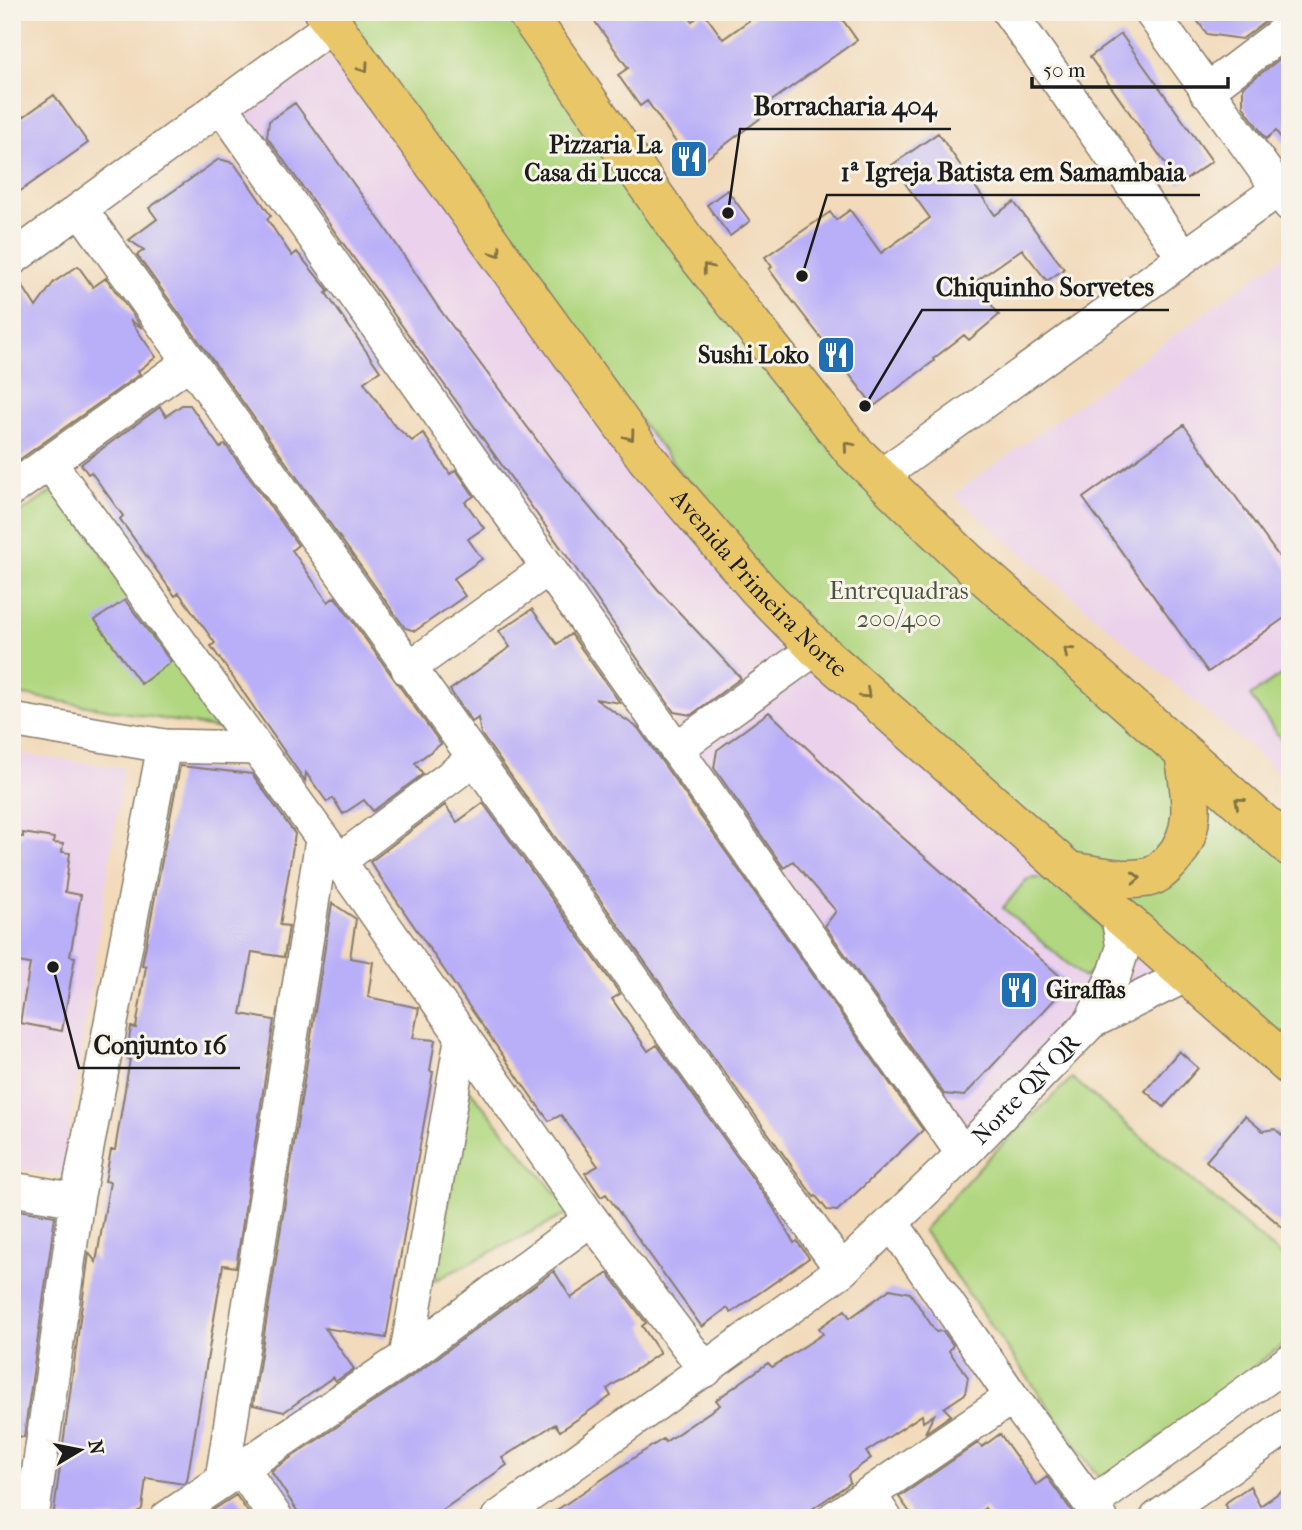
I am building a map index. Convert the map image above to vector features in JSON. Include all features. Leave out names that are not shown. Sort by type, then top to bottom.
[{"type":"main road","points":[[526,12],[691,248],[800,388],[878,478],[1290,847]]},
{"type":"main road","name":"Avenida Primeira Norte","points":[[328,18],[647,459],[758,589],[816,648],[1290,1066]]},
{"type":"main road","points":[[1068,871],[1128,879],[1145,878],[1160,873],[1178,854],[1189,830],[1192,808],[1184,754]]},
{"type":"street","points":[[1009,12],[1183,256]]},
{"type":"street","points":[[878,478],[1183,256],[1284,197],[1152,12]]},
{"type":"street","points":[[12,258],[222,107],[328,18]]},
{"type":"street","points":[[1206,91],[1290,27]]},
{"type":"street","points":[[222,107],[963,1154]]},
{"type":"street","points":[[81,210],[188,363],[842,1270]]},
{"type":"street","points":[[12,489],[188,363]]},
{"type":"street","points":[[49,462],[330,850],[591,1219],[706,1370]]},
{"type":"street","points":[[408,669],[547,569]]},
{"type":"street","points":[[676,749],[816,648]]},
{"type":"street","points":[[12,720],[164,746],[256,748]]},
{"type":"street","points":[[32,1518],[78,1200],[164,746]]},
{"type":"street","points":[[231,1473],[330,850],[474,760]]},
{"type":"street","name":"Norte QN QR","points":[[498,1518],[842,1270],[892,1223],[1091,1022],[1115,974],[1123,948],[1118,917]]},
{"type":"street","name":"Norte QN QR","points":[[1091,1022],[1187,975]]},
{"type":"street","points":[[406,1357],[462,1035]]},
{"type":"street","points":[[12,1189],[78,1200]]},
{"type":"street","points":[[167,1518],[406,1357],[591,1219]]},
{"type":"street","points":[[892,1223],[1012,1397],[1096,1511],[1290,1361]]},
{"type":"street","points":[[834,1518],[877,1506],[1012,1397]]},
{"type":"street","points":[[1157,1518],[1290,1424]]},
{"type":"street","points":[[231,1473],[276,1518]]},
{"type":"shaded area","points":[[351,41],[1173,959],[978,1151],[245,115]]},
{"type":"shaded area","points":[[1290,251],[1290,783],[953,495]]},
{"type":"shaded area","points":[[12,753],[124,768],[62,1176],[12,1167]]},
{"type":"green space","name":"Entrequadras 200/400","points":[[340,12],[507,12],[791,398],[1290,846],[1290,1050],[833,654],[740,548],[567,328]]},
{"type":"green space","points":[[57,488],[221,729],[12,693],[12,519]]},
{"type":"green space","points":[[1290,669],[1290,752],[1250,696]]},
{"type":"green space","points":[[1051,879],[1100,924],[1106,949],[1100,964],[1084,978],[1003,908],[1026,880]]},
{"type":"green space","points":[[1072,1078],[1290,1263],[1290,1339],[1102,1482],[923,1230],[986,1160]]},
{"type":"green space","points":[[468,1088],[571,1212],[434,1281]]},
{"type":"building","points":[[588,12],[686,12],[692,21],[704,13],[723,39],[761,12],[837,12],[857,40],[766,105],[770,111],[694,168],[647,101],[640,106],[618,75],[628,68]]},
{"type":"building","points":[[1191,12],[1278,12],[1242,39],[1207,34]]},
{"type":"building","points":[[1121,34],[1212,161],[1180,184],[1090,57]]},
{"type":"building","points":[[1290,51],[1290,151],[1276,131],[1266,139],[1243,106],[1243,87]]},
{"type":"building","points":[[54,95],[88,143],[12,197],[12,125]]},
{"type":"building","points":[[295,103],[384,226],[438,307],[566,479],[660,592],[741,678],[691,715],[674,712],[574,566],[267,137],[269,121]]},
{"type":"building","points":[[938,133],[995,215],[1014,202],[1064,269],[1047,281],[1022,249],[975,282],[999,315],[969,340],[964,335],[874,406],[769,269],[772,267],[765,257],[830,212],[836,220],[850,210],[881,253],[930,218],[892,165]]},
{"type":"building","points":[[219,159],[234,163],[271,216],[267,219],[292,256],[297,252],[329,291],[326,293],[380,371],[364,382],[392,423],[412,441],[423,433],[450,474],[456,470],[474,496],[465,502],[484,528],[468,539],[482,559],[453,579],[465,596],[415,631],[405,628],[137,255],[144,250],[129,240],[157,219],[149,208]]},
{"type":"building","points":[[727,190],[750,221],[730,236],[707,205]]},
{"type":"building","points":[[78,266],[93,287],[106,278],[142,328],[130,320],[156,357],[138,371],[140,374],[12,465],[12,278],[17,277],[36,307],[54,282]]},
{"type":"building","points":[[182,405],[190,405],[220,448],[225,444],[298,545],[292,550],[328,602],[335,597],[441,744],[415,763],[423,774],[373,811],[364,800],[343,814],[333,798],[327,802],[306,773],[305,781],[211,646],[215,643],[179,593],[175,596],[120,519],[123,516],[91,472],[88,474],[81,464],[160,407],[166,416]]},
{"type":"building","points":[[1184,425],[1290,572],[1290,614],[1208,672],[1083,498]]},
{"type":"building","points":[[125,600],[171,662],[141,684],[95,620]]},
{"type":"building","points":[[532,609],[557,644],[571,634],[620,703],[595,699],[638,728],[923,1130],[837,1211],[827,1210],[816,1196],[814,1197],[481,734],[478,718],[472,722],[450,690],[510,647],[499,631]]},
{"type":"building","points":[[769,712],[884,821],[1069,984],[964,1096],[944,1094],[825,926],[836,911],[793,861],[784,868],[714,768],[717,750]]},
{"type":"building","points":[[180,766],[252,774],[295,834],[280,925],[289,926],[284,957],[252,952],[241,1014],[274,1020],[236,1267],[223,1265],[187,1481],[184,1484],[146,1478],[142,1509],[128,1518],[53,1518],[89,1253],[96,1262],[110,1182],[105,1181],[111,1150],[115,1150],[130,1059],[126,1058],[131,1027],[136,1028],[146,966],[142,965]]},
{"type":"building","points":[[483,803],[620,994],[612,999],[648,1051],[657,1045],[773,1207],[794,1243],[797,1241],[809,1258],[731,1313],[727,1308],[702,1327],[606,1194],[601,1197],[585,1173],[598,1166],[561,1115],[549,1121],[370,862],[445,805],[457,822]]},
{"type":"building","points":[[23,833],[54,838],[53,843],[63,844],[62,852],[70,853],[65,892],[81,895],[70,956],[75,957],[62,1031],[20,1023],[30,964],[12,961],[12,836],[23,837]]},
{"type":"building","points":[[332,903],[356,919],[350,958],[373,962],[368,997],[419,1008],[413,1038],[435,1040],[430,1071],[433,1072],[386,1338],[325,1328],[354,1369],[336,1381],[333,1377],[284,1412],[253,1405]]},
{"type":"building","points":[[1179,1051],[1198,1068],[1164,1107],[1145,1091]]},
{"type":"building","points":[[1245,1116],[1263,1131],[1275,1129],[1290,1142],[1290,1234],[1206,1161]]},
{"type":"building","points":[[12,1209],[55,1216],[24,1437],[12,1435]]},
{"type":"building","points":[[554,1271],[571,1298],[608,1273],[646,1323],[642,1326],[660,1353],[607,1389],[611,1396],[560,1431],[555,1424],[502,1458],[507,1465],[431,1518],[302,1518],[271,1471],[418,1372]]},
{"type":"building","points":[[890,1289],[910,1293],[936,1332],[943,1331],[953,1345],[949,1351],[968,1377],[965,1394],[944,1408],[951,1415],[925,1433],[934,1415],[923,1422],[922,1415],[866,1452],[871,1458],[848,1475],[850,1483],[799,1518],[545,1518],[638,1455],[663,1439],[665,1442],[720,1405],[716,1400],[768,1363],[772,1367],[823,1334],[819,1328],[845,1310],[850,1318]]},
{"type":"building","points":[[1000,1434],[1036,1485],[1047,1477],[1077,1518],[991,1518],[985,1508],[972,1518],[914,1518],[899,1497],[978,1443],[982,1447]]},
{"type":"building","points":[[1290,1485],[1290,1518],[1233,1518],[1224,1504],[1250,1486],[1260,1506]]},
{"type":"building","points":[[236,1495],[252,1518],[202,1518],[210,1512]]},
{"type":"place","name":"Pizzaria La Casa di Lucca","points":[[689,159]]},
{"type":"place","name":"Borracharia 404","points":[[728,213]]},
{"type":"place","name":"1ª Igreja Batista em Samambaia","points":[[802,276]]},
{"type":"place","name":"Sushi Loko","points":[[836,355]]},
{"type":"place","name":"Chiquinho Sorvetes","points":[[865,406]]},
{"type":"place","name":"Conjunto 16","points":[[53,967]]},
{"type":"place","name":"Giraffas","points":[[1019,990]]}]
